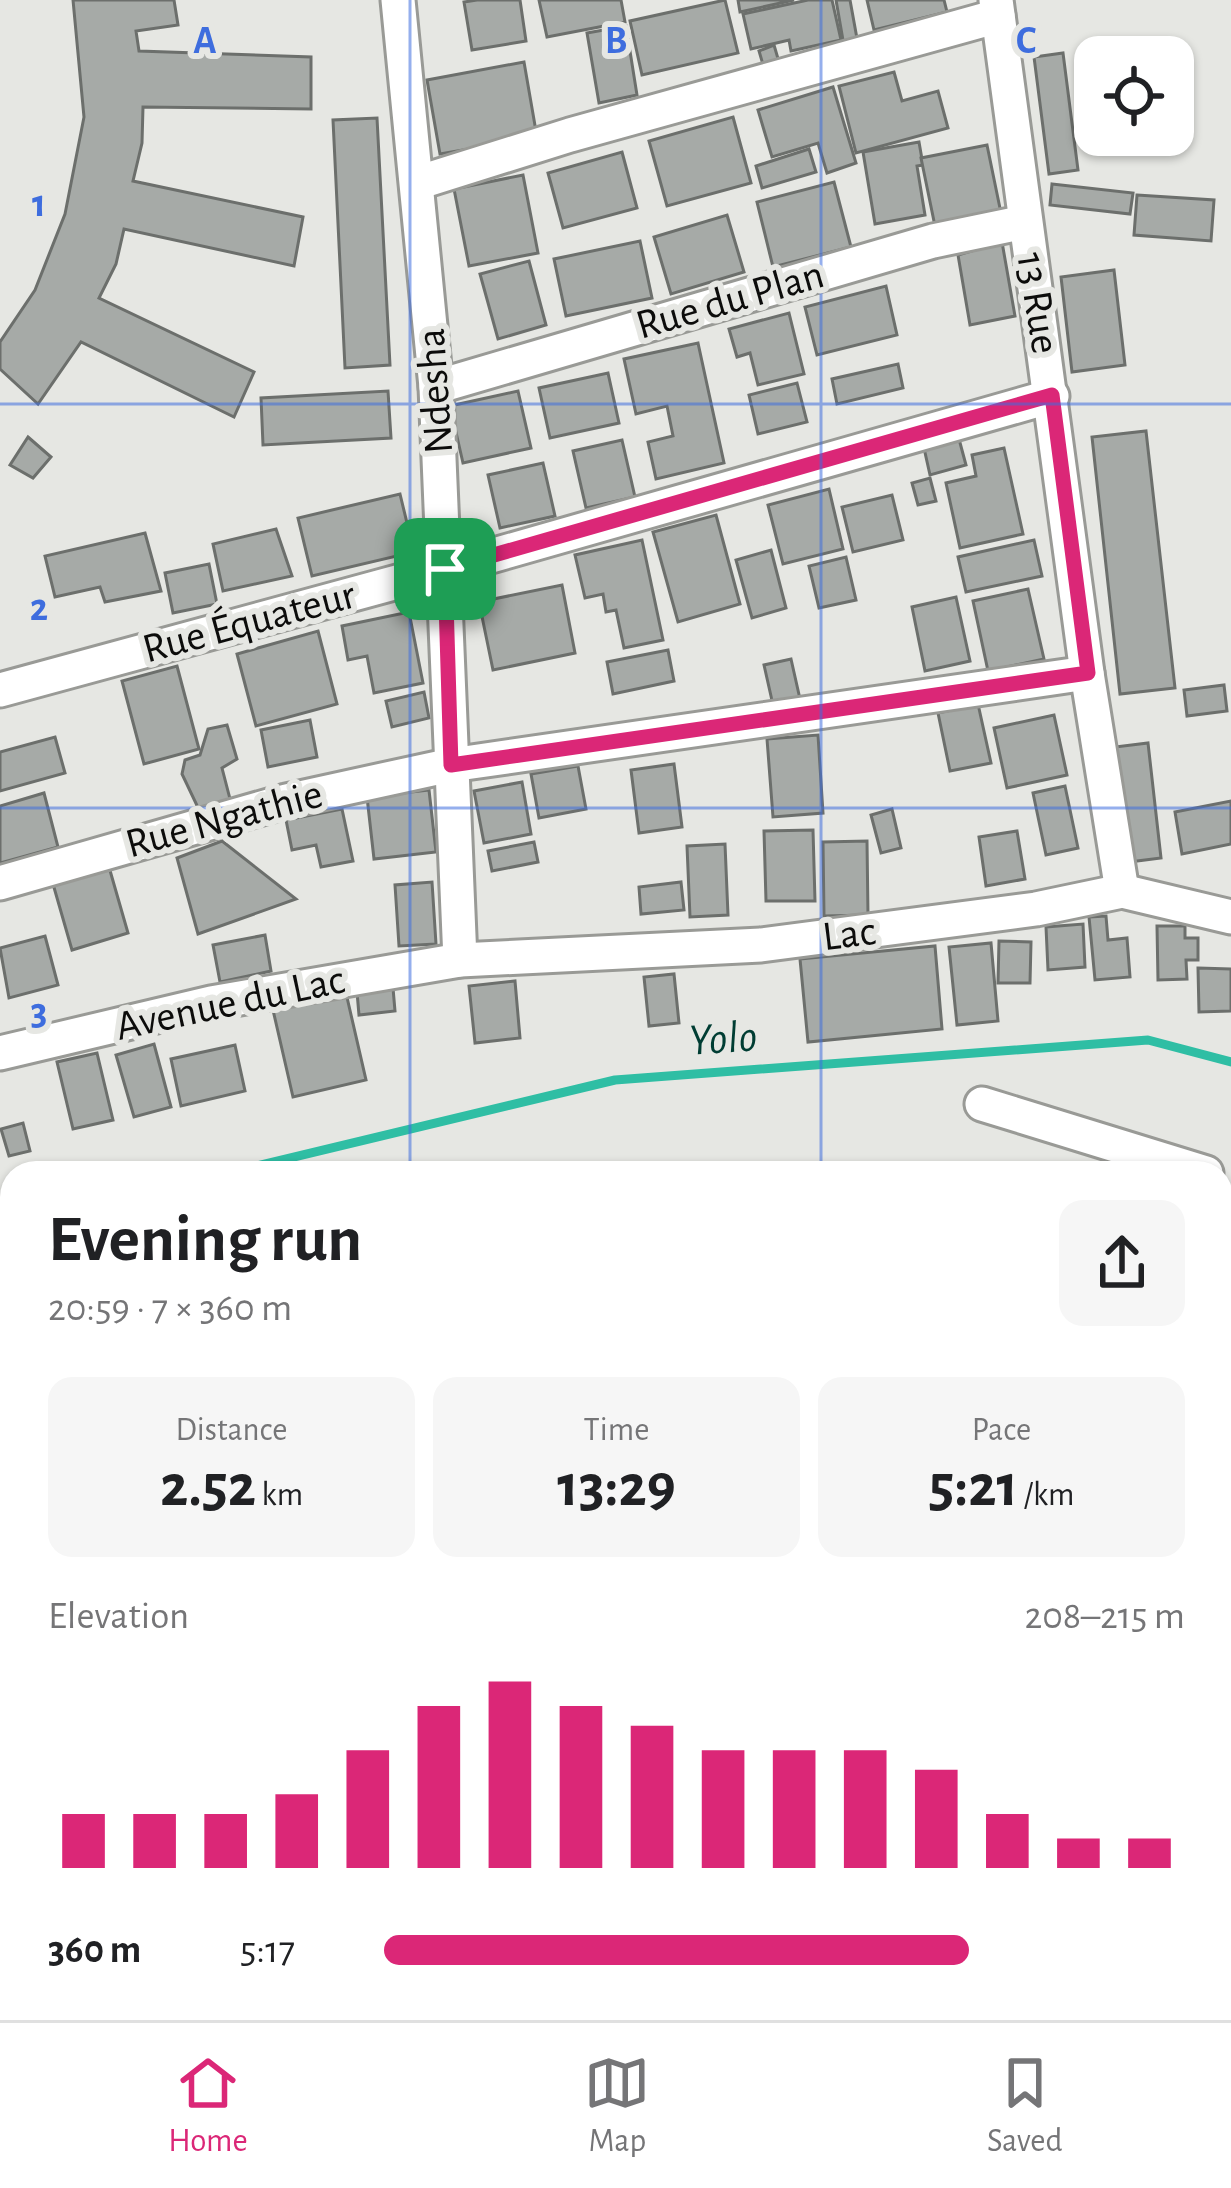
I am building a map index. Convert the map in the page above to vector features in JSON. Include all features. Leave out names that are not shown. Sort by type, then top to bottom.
[{"type":"street","name":"Ndesha","points":[[398,0],[436,387],[460,959]]},
{"type":"street","points":[[417,182],[997,8]]},
{"type":"street","name":"13 Rue","points":[[997,8],[1122,891]]},
{"type":"street","name":"Rue du Plan","points":[[436,387],[910,248],[1025,223]]},
{"type":"street","name":"Rue Équateur","points":[[0,690],[445,569],[1052,395]]},
{"type":"street","name":"Rue Ngathie","points":[[0,883],[286,801],[451,765],[1088,673]]},
{"type":"street","name":"Lac","points":[[460,959],[761,945],[1036,909],[1122,891],[1231,917]]},
{"type":"street","name":"Avenue du Lac","points":[[0,1053],[211,1003],[460,959]]},
{"type":"street","points":[[982,1103],[1168,1161]]},
{"type":"building","points":[[73,0],[174,0],[178,25],[136,31],[139,51],[311,57],[311,109],[143,107],[142,143],[133,181],[303,217],[294,266],[124,229],[116,264],[99,298],[254,372],[234,417],[81,342],[38,404],[0,369],[0,342],[35,290],[65,214],[84,117]]},
{"type":"building","points":[[520,0],[526,41],[472,50],[464,2]]},
{"type":"building","points":[[539,0],[621,0],[625,22],[547,37]]},
{"type":"building","points":[[725,0],[738,53],[642,75],[630,21]]},
{"type":"building","points":[[738,0],[794,0],[740,12]]},
{"type":"building","points":[[808,0],[832,0],[841,40],[791,51],[789,40],[751,49],[743,14]]},
{"type":"building","points":[[836,0],[850,0],[858,44],[844,46]]},
{"type":"building","points":[[867,0],[944,0],[947,12],[874,30]]},
{"type":"building","points":[[626,26],[637,95],[599,103],[587,33]]},
{"type":"building","points":[[774,45],[779,62],[764,68],[759,51]]},
{"type":"building","points":[[1063,53],[1078,170],[1049,174],[1034,57]]},
{"type":"building","points":[[524,62],[537,137],[440,154],[427,80]]},
{"type":"building","points":[[894,72],[902,101],[938,91],[948,128],[856,153],[839,86]]},
{"type":"building","points":[[833,87],[856,163],[827,173],[818,143],[772,157],[758,110]]},
{"type":"building","points":[[733,117],[751,183],[667,206],[649,141]]},
{"type":"building","points":[[377,118],[390,365],[345,368],[333,120]]},
{"type":"building","points":[[919,142],[923,165],[917,166],[925,215],[875,224],[863,152]]},
{"type":"building","points":[[987,145],[1002,218],[936,231],[921,158]]},
{"type":"building","points":[[809,149],[816,172],[762,188],[756,166]]},
{"type":"building","points":[[622,152],[637,208],[563,228],[548,173]]},
{"type":"building","points":[[523,175],[538,253],[469,266],[454,189]]},
{"type":"building","points":[[834,182],[851,247],[773,267],[757,202]]},
{"type":"building","points":[[1052,184],[1133,193],[1130,214],[1050,205]]},
{"type":"building","points":[[1137,195],[1214,200],[1211,241],[1134,235]]},
{"type":"building","points":[[727,215],[744,272],[671,294],[654,237]]},
{"type":"building","points":[[640,241],[652,298],[566,316],[554,259]]},
{"type":"building","points":[[1002,242],[1015,316],[970,325],[958,255]]},
{"type":"building","points":[[529,261],[546,325],[498,339],[480,274]]},
{"type":"building","points":[[1114,270],[1125,365],[1072,372],[1061,277]]},
{"type":"building","points":[[886,286],[897,335],[817,355],[805,307]]},
{"type":"building","points":[[789,313],[804,374],[758,385],[750,353],[737,357],[729,329]]},
{"type":"building","points":[[698,343],[724,463],[656,479],[648,442],[673,436],[667,406],[636,414],[624,359]]},
{"type":"building","points":[[898,364],[903,388],[837,404],[832,379]]},
{"type":"building","points":[[608,373],[619,423],[550,438],[539,388]]},
{"type":"building","points":[[797,383],[807,422],[758,434],[749,395]]},
{"type":"building","points":[[388,391],[391,438],[263,445],[261,398]]},
{"type":"building","points":[[518,391],[531,448],[463,463],[450,406]]},
{"type":"building","points":[[1146,431],[1175,688],[1120,694],[1092,437]]},
{"type":"building","points":[[28,437],[51,457],[33,478],[10,465]]},
{"type":"building","points":[[959,439],[966,465],[930,475],[924,448]]},
{"type":"building","points":[[622,440],[635,497],[586,508],[573,451]]},
{"type":"building","points":[[1004,448],[1023,534],[960,548],[946,483],[976,476],[972,455]]},
{"type":"building","points":[[543,463],[555,516],[500,528],[488,475]]},
{"type":"building","points":[[930,478],[936,501],[918,505],[912,483]]},
{"type":"building","points":[[829,489],[843,549],[783,564],[768,505]]},
{"type":"building","points":[[400,494],[414,552],[312,576],[298,518]]},
{"type":"building","points":[[892,495],[903,540],[853,552],[842,507]]},
{"type":"building","points":[[716,515],[740,604],[678,622],[653,532]]},
{"type":"building","points":[[276,529],[292,576],[223,591],[213,544]]},
{"type":"building","points":[[145,533],[161,591],[105,602],[100,587],[55,597],[45,556]]},
{"type":"building","points":[[642,540],[663,640],[624,648],[616,610],[606,612],[603,594],[585,598],[575,555]]},
{"type":"building","points":[[1034,540],[1042,576],[966,592],[958,557]]},
{"type":"building","points":[[771,550],[786,608],[752,618],[736,560]]},
{"type":"building","points":[[846,557],[856,600],[819,608],[809,566]]},
{"type":"building","points":[[209,564],[217,604],[173,613],[165,573]]},
{"type":"building","points":[[562,585],[575,653],[493,670],[479,602]]},
{"type":"building","points":[[1028,589],[1044,659],[988,671],[973,601]]},
{"type":"building","points":[[956,597],[970,661],[925,671],[912,607]]},
{"type":"building","points":[[409,612],[423,683],[374,693],[367,656],[348,660],[342,626]]},
{"type":"building","points":[[318,631],[337,704],[256,726],[237,654]]},
{"type":"building","points":[[668,650],[674,681],[613,694],[607,662]]},
{"type":"building","points":[[791,659],[800,699],[773,705],[764,665]]},
{"type":"building","points":[[177,666],[199,749],[144,764],[122,681]]},
{"type":"building","points":[[1224,685],[1227,711],[1187,716],[1184,690]]},
{"type":"building","points":[[424,692],[429,718],[392,727],[386,701]]},
{"type":"building","points":[[978,704],[991,763],[950,771],[938,713]]},
{"type":"building","points":[[1054,715],[1067,775],[1007,788],[994,728]]},
{"type":"building","points":[[310,720],[317,757],[268,767],[261,730]]},
{"type":"building","points":[[227,725],[237,759],[222,768],[230,799],[201,814],[182,774],[185,760],[200,755],[208,729]]},
{"type":"building","points":[[818,735],[823,813],[773,817],[767,739]]},
{"type":"building","points":[[55,737],[65,773],[0,791],[0,752]]},
{"type":"building","points":[[1148,743],[1161,858],[1129,862],[1115,747]]},
{"type":"building","points":[[674,764],[682,827],[639,833],[631,770]]},
{"type":"building","points":[[578,766],[586,809],[539,818],[531,774]]},
{"type":"building","points":[[522,782],[531,834],[484,843],[474,791]]},
{"type":"building","points":[[1065,786],[1078,848],[1046,855],[1033,793]]},
{"type":"building","points":[[429,790],[436,852],[374,859],[367,797]]},
{"type":"building","points":[[44,793],[58,847],[0,863],[0,806]]},
{"type":"building","points":[[1231,801],[1231,844],[1182,854],[1175,812]]},
{"type":"building","points":[[342,809],[353,861],[321,867],[316,845],[292,850],[286,820]]},
{"type":"building","points":[[892,809],[901,848],[881,853],[871,815]]},
{"type":"building","points":[[813,830],[815,901],[766,901],[764,831]]},
{"type":"building","points":[[1017,831],[1025,879],[986,886],[979,837]]},
{"type":"building","points":[[222,841],[296,899],[198,934],[177,858]]},
{"type":"building","points":[[867,841],[868,915],[824,916],[823,842]]},
{"type":"building","points":[[534,842],[538,862],[492,871],[488,851]]},
{"type":"building","points":[[725,844],[728,915],[690,917],[687,846]]},
{"type":"building","points":[[109,867],[128,933],[72,950],[53,884]]},
{"type":"building","points":[[432,882],[436,944],[399,946],[395,885]]},
{"type":"building","points":[[681,882],[684,910],[641,914],[639,887]]},
{"type":"building","points":[[1106,916],[1108,940],[1127,938],[1130,977],[1095,980],[1089,917]]},
{"type":"building","points":[[1083,924],[1085,967],[1048,970],[1046,927]]},
{"type":"building","points":[[1157,926],[1185,926],[1185,938],[1198,938],[1198,960],[1186,960],[1187,979],[1158,980]]},
{"type":"building","points":[[265,935],[271,971],[220,982],[213,945]]},
{"type":"building","points":[[45,936],[58,985],[9,998],[0,948]]},
{"type":"building","points":[[999,941],[1031,942],[1030,983],[998,983]]},
{"type":"building","points":[[991,943],[998,1021],[957,1025],[949,947]]},
{"type":"building","points":[[935,946],[942,1029],[808,1042],[800,959]]},
{"type":"building","points":[[1198,968],[1231,969],[1231,1011],[1199,1012]]},
{"type":"building","points":[[674,974],[679,1023],[649,1026],[644,977]]},
{"type":"building","points":[[515,981],[520,1038],[475,1043],[469,986]]},
{"type":"building","points":[[393,988],[395,1011],[359,1015],[357,992]]},
{"type":"building","points":[[346,993],[366,1080],[293,1097],[273,1010]]},
{"type":"building","points":[[154,1044],[171,1107],[134,1117],[116,1055]]},
{"type":"building","points":[[235,1045],[245,1091],[181,1106],[171,1059]]},
{"type":"building","points":[[97,1053],[113,1120],[73,1129],[57,1062]]},
{"type":"building","points":[[23,1123],[30,1151],[9,1156],[1,1129]]},
{"type":"waterway","name":"Yolo","points":[[277,1161],[615,1080],[1148,1040],[1231,1062]]},
{"type":"route","points":[[1052,395],[1088,673],[451,765],[445,569],[1052,395]]}]
